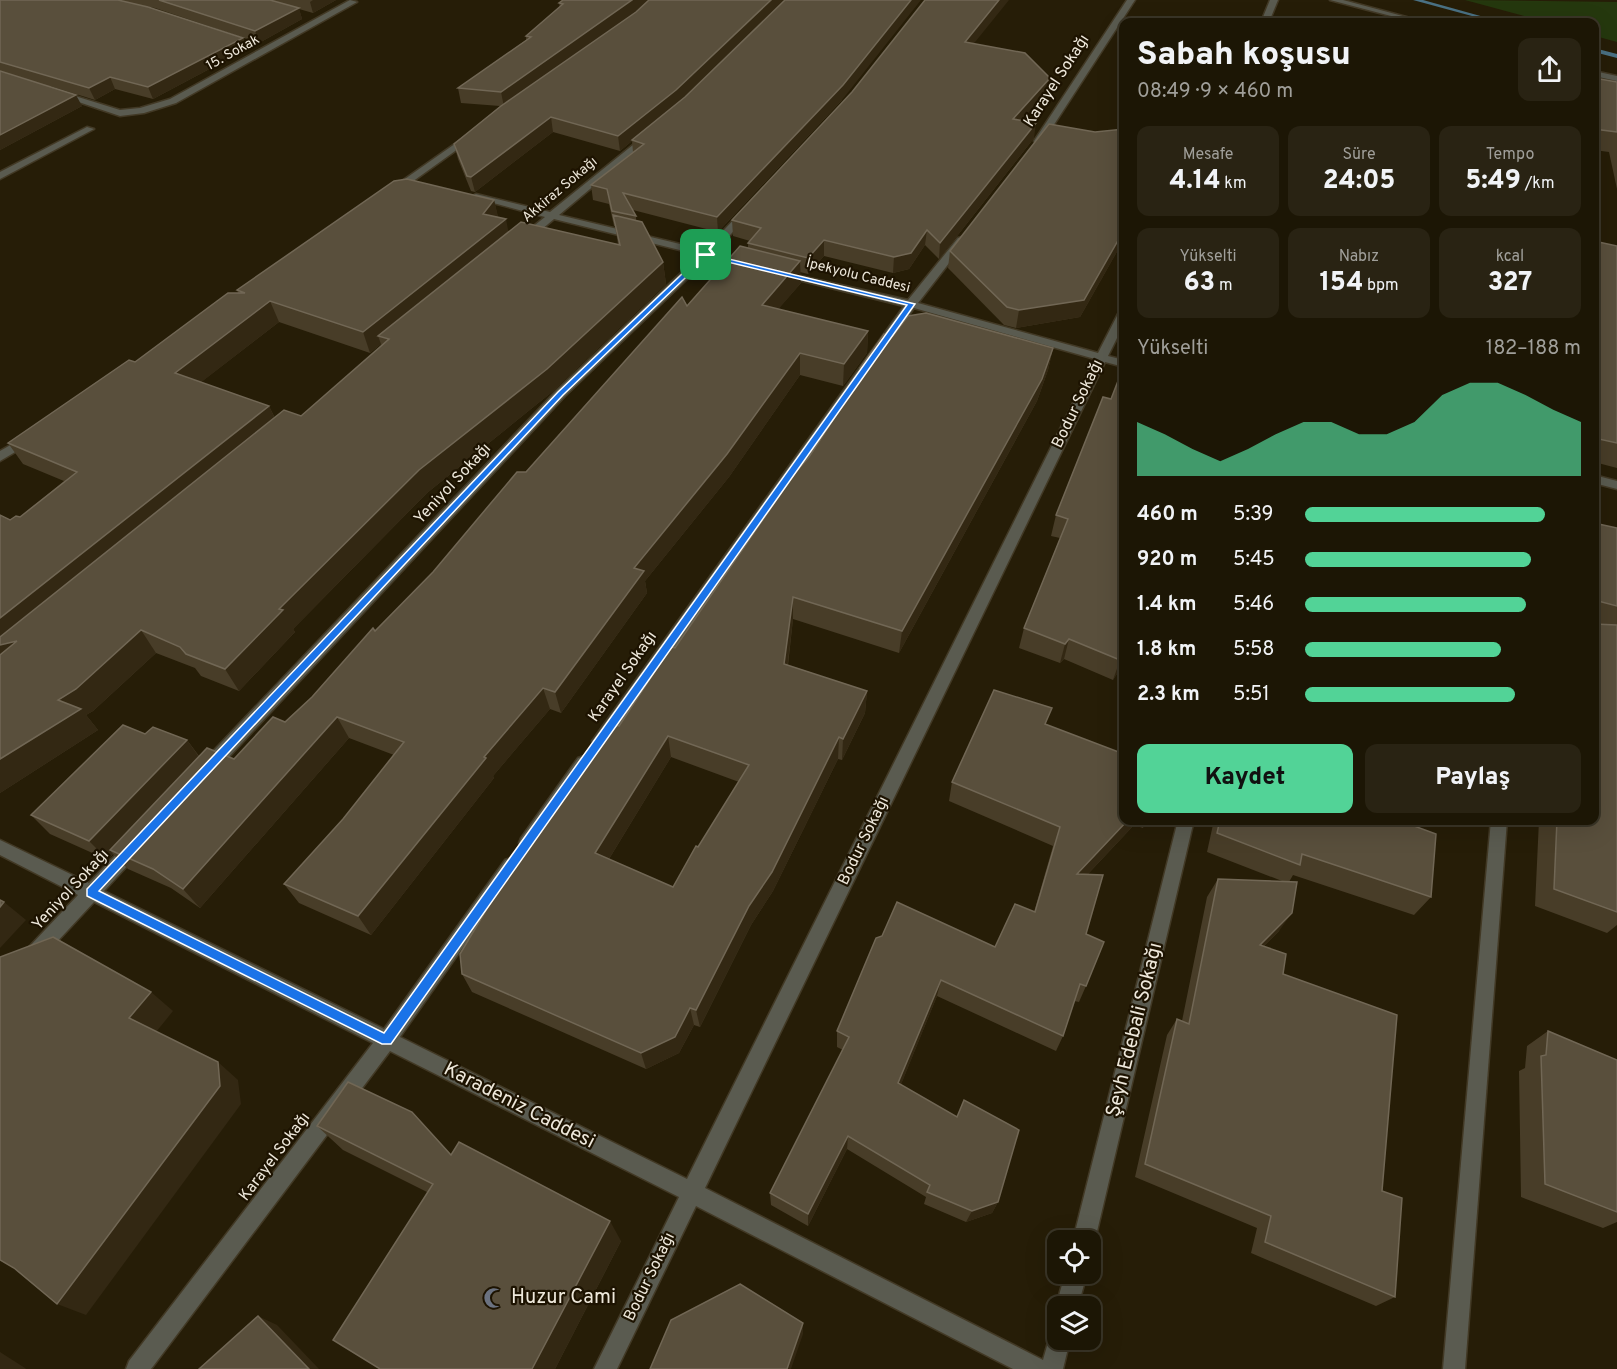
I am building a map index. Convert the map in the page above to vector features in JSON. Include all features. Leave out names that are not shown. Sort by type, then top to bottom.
[{"type":"street","name":"Karayel Sokağı","points":[[1119,18],[1131,0]]},
{"type":"street","points":[[1267,18],[1274,0]]},
{"type":"street","points":[[1334,0],[1405,18]]},
{"type":"street","name":"15. Sokak","points":[[46,89],[120,113],[141,111],[173,101],[350,1]]},
{"type":"street","points":[[309,16],[320,19]]},
{"type":"street","name":"Karayel Sokağı","points":[[1032,152],[1119,18]]},
{"type":"street","points":[[254,47],[265,50]]},
{"type":"street","points":[[1599,75],[1617,80]]},
{"type":"street","points":[[0,176],[90,129]]},
{"type":"street","name":"Akkiraz Sokağı","points":[[516,245],[654,131]]},
{"type":"street","points":[[389,194],[414,182],[477,133]]},
{"type":"street","points":[[464,194],[763,268]]},
{"type":"street","name":"Yeniyol Sokağı","points":[[196,781],[561,393],[706,255],[753,204]]},
{"type":"street","name":"Karayel Sokağı","points":[[137,1369],[387,1040],[911,304],[975,224]]},
{"type":"street","name":"İpekyolu Caddesi","points":[[774,271],[911,304],[1119,363]]},
{"type":"street","name":"Bodur Sokağı","points":[[605,1369],[1119,322]]},
{"type":"street","points":[[0,457],[39,431]]},
{"type":"street","points":[[1599,480],[1617,485]]},
{"type":"street","name":"Şeyh Edebali Sokağı","points":[[1086,1230],[1185,825]]},
{"type":"street","points":[[1454,1369],[1498,825]]},
{"type":"street","name":"Yeniyol Sokağı","points":[[23,966],[140,841]]},
{"type":"street","name":"Karadeniz Caddesi","points":[[0,848],[691,1192],[1036,1369]]},
{"type":"street","points":[[1052,1369],[1057,1350]]},
{"type":"green space","points":[[1465,0],[1617,2],[1617,42],[1599,37],[1599,18],[1531,18]]},
{"type":"building","points":[[0,0],[118,0],[148,7],[243,38],[148,87],[110,77],[89,88],[0,62]]},
{"type":"building","points":[[159,0],[270,0],[299,8],[255,31]]},
{"type":"building","points":[[563,0],[632,0],[501,92],[458,88],[531,37],[526,36],[563,4],[559,3]]},
{"type":"building","points":[[649,0],[771,0],[676,90],[618,136],[551,117],[471,177],[467,176],[454,144],[501,106],[636,12]]},
{"type":"building","points":[[785,0],[911,0],[843,85],[717,217],[623,193],[636,216],[612,211],[607,189],[591,185],[644,144],[632,140],[685,97]]},
{"type":"building","points":[[925,0],[999,0],[965,42],[1025,53],[1050,78],[1013,119],[1036,123],[940,243],[927,230],[911,253],[894,257],[824,240],[808,258],[748,243],[761,228],[732,220],[852,92]]},
{"type":"building","points":[[0,71],[76,95],[0,135]]},
{"type":"building","points":[[1599,79],[1617,82],[1617,132],[1599,130]]},
{"type":"building","points":[[1049,124],[1095,132],[1119,130],[1119,239],[1084,300],[1019,310],[1007,307],[950,251]]},
{"type":"building","points":[[407,179],[494,200],[483,214],[506,219],[363,332],[270,301],[175,373],[269,406],[0,618],[0,515],[10,520],[16,516],[20,517],[77,472],[8,443],[129,360],[135,362],[228,293],[245,293],[237,290],[394,181]]},
{"type":"building","points":[[613,215],[642,222],[663,262],[547,369],[419,470],[279,609],[283,610],[225,669],[186,654],[180,647],[141,630],[76,689],[58,700],[81,709],[0,759],[0,655],[17,641],[0,645],[0,637],[284,410],[301,416],[389,339],[378,336],[521,222],[620,245]]},
{"type":"building","points":[[1599,242],[1617,246],[1617,443],[1599,439]]},
{"type":"building","points":[[740,246],[800,261],[762,305],[868,331],[844,364],[800,353],[727,454],[634,568],[644,571],[555,692],[543,688],[484,757],[486,758],[358,916],[284,884],[343,819],[404,742],[337,717],[183,889],[153,869],[110,850],[207,748],[234,759],[273,717],[285,722],[312,697],[373,628],[375,631],[433,572],[517,472],[526,472],[682,297],[687,306]]},
{"type":"building","points":[[926,313],[1053,348],[1042,379],[902,631],[793,597],[784,664],[867,691],[843,739],[839,737],[772,872],[749,906],[696,1010],[690,1008],[675,1037],[641,1053],[462,974],[460,954],[503,882],[500,881],[536,826],[540,828],[610,723],[619,726],[671,647],[675,648],[795,473],[809,457],[866,369],[860,368],[884,334],[893,336],[908,316]],"holes":[[[668,736],[749,765],[698,847],[696,846],[673,887],[595,853]]]},
{"type":"building","points":[[1119,381],[1119,660],[1069,639],[1065,644],[1024,628],[1068,519],[1056,515],[1103,397],[1111,399]]},
{"type":"building","points":[[1599,524],[1617,528],[1617,606],[1599,601]]},
{"type":"building","points":[[1599,624],[1617,625],[1617,912],[1554,889],[1557,825],[1599,825]]},
{"type":"building","points":[[994,690],[1052,708],[1045,724],[1119,752],[1119,825],[1123,825],[1077,874],[1103,875],[1086,934],[1104,942],[1086,986],[1080,984],[1063,1036],[941,980],[898,1083],[957,1117],[964,1100],[1019,1130],[998,1202],[972,1211],[927,1192],[930,1185],[848,1136],[808,1214],[770,1193],[849,1037],[837,1031],[876,938],[882,936],[897,902],[995,947],[1015,904],[1035,912],[1060,827],[952,782]]},
{"type":"building","points":[[123,725],[145,734],[153,727],[187,740],[89,841],[31,815]]},
{"type":"building","points":[[1219,825],[1412,825],[1436,834],[1431,897],[1302,854],[1300,865],[1217,833]]},
{"type":"building","points":[[1218,879],[1297,882],[1292,913],[1260,945],[1286,954],[1283,974],[1397,1015],[1382,1191],[1402,1198],[1395,1297],[1265,1242],[1271,1216],[1145,1164],[1177,1019],[1189,1024]]},
{"type":"building","points":[[53,937],[151,992],[129,1018],[218,1062],[220,1086],[57,1304],[14,1268],[0,1260],[0,957]]},
{"type":"building","points":[[1548,1031],[1617,1060],[1617,1212],[1545,1184],[1541,1056],[1546,1055]]},
{"type":"building","name":"Huzur Cami","points":[[348,1082],[412,1112],[451,1155],[459,1142],[610,1221],[532,1369],[380,1369],[333,1340],[433,1184],[317,1126]]},
{"type":"building","points":[[740,1284],[803,1323],[787,1369],[650,1369],[671,1320]]},
{"type":"building","points":[[258,1316],[309,1369],[199,1369]]},
{"type":"waterway","points":[[1416,0],[1484,18]]},
{"type":"waterway","points":[[1599,51],[1617,56]]},
{"type":"place","name":"Huzur Cami","points":[[494,1298]]},
{"type":"route","points":[[706,255],[911,304],[387,1040],[91,893],[561,393],[706,255]]}]
